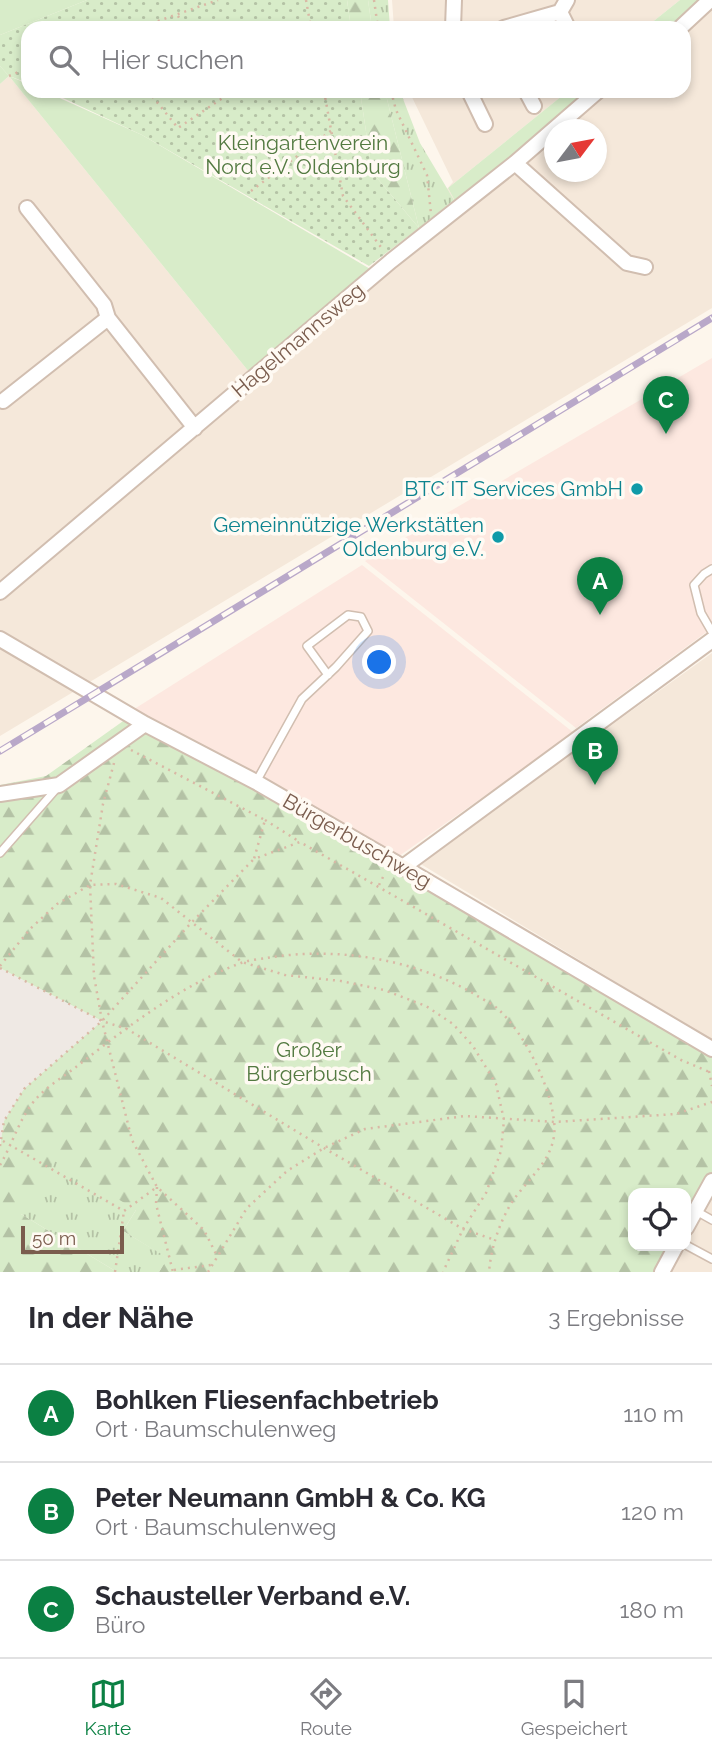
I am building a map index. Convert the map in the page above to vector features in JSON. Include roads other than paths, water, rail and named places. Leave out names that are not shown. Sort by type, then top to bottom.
[{"type":"street","points":[[453,21],[454,0]]},
{"type":"street","points":[[688,21],[710,0]]},
{"type":"street","points":[[524,21],[563,6]]},
{"type":"street","points":[[472,98],[485,124]]},
{"type":"street","points":[[530,98],[534,106]]},
{"type":"street","name":"Hagelmannsweg","points":[[0,592],[391,261],[514,163],[590,98]]},
{"type":"street","points":[[514,163],[627,263],[645,267]]},
{"type":"street","points":[[27,208],[104,305],[108,318],[195,428]]},
{"type":"street","points":[[3,401],[108,318]]},
{"type":"street","name":"Bürgerbuschweg","points":[[0,639],[145,724],[256,782],[712,1049]]},
{"type":"street","points":[[402,867],[712,639]]},
{"type":"street","points":[[0,794],[60,785],[145,724]]},
{"type":"street","points":[[691,1220],[712,1181]]},
{"type":"street","points":[[662,1272],[673,1251]]},
{"type":"lane","points":[[712,569],[694,585],[701,613],[712,632]]},
{"type":"lane","points":[[256,782],[302,699],[328,675],[368,631],[361,617],[348,615],[307,646],[328,675]]},
{"type":"lane","points":[[0,853],[60,785]]},
{"type":"lane","points":[[696,1211],[712,1220]]},
{"type":"lane","points":[[691,1248],[712,1259]]},
{"type":"railway","points":[[0,751],[712,318]]},
{"type":"place","name":"Schausteller Verband e.V.","points":[[666,434]]},
{"type":"place","name":"BTC IT Services GmbH","points":[[637,489]]},
{"type":"place","name":"Gemeinnützige Werkstätten Oldenburg e.V.","points":[[498,537]]},
{"type":"place","name":"Bohlken Fliesenfachbetrieb","points":[[600,615]]},
{"type":"place","name":"Peter Neumann GmbH & Co. KG","points":[[595,785]]},
{"type":"park label","name":"Kleingartenverein Nord e.V. Oldenburg","points":[[303,155]]},
{"type":"park label","name":"Großer Bürgerbusch","points":[[309,1062]]}]
